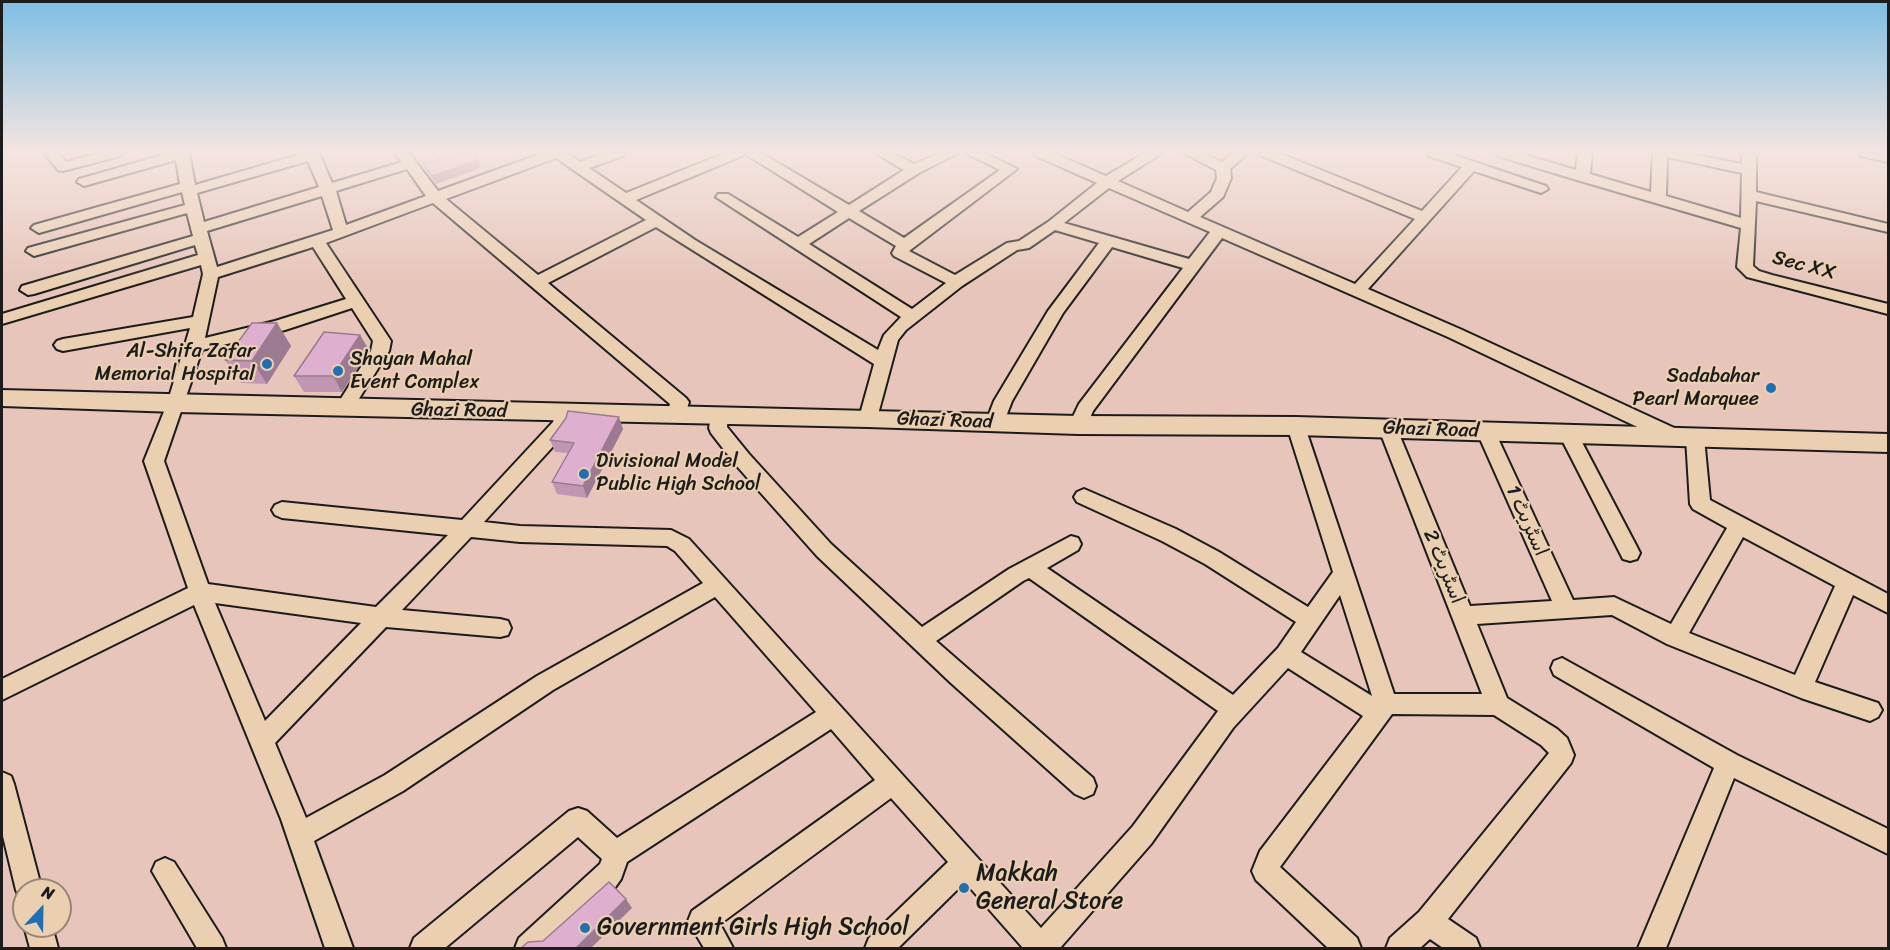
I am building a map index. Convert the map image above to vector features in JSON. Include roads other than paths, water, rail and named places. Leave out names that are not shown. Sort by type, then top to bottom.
[{"type":"main road","name":"Ghazi Road","points":[[2,398],[1078,425],[1296,426],[1888,443]]},
{"type":"street","points":[[39,228],[179,197]]},
{"type":"street","points":[[34,251],[183,197]]},
{"type":"street","points":[[191,197],[208,266],[201,321],[177,404],[154,461],[200,592],[300,835],[339,948]]},
{"type":"street","points":[[28,290],[306,197]]},
{"type":"street","points":[[330,197],[341,232]]},
{"type":"street","points":[[2,319],[208,266],[317,241],[432,197]]},
{"type":"street","points":[[437,197],[680,402],[676,415]]},
{"type":"street","points":[[626,199],[630,197]]},
{"type":"street","points":[[724,197],[913,317]]},
{"type":"street","points":[[823,197],[905,245]]},
{"type":"street","points":[[798,244],[873,197]]},
{"type":"street","points":[[956,282],[900,253],[905,245],[971,197]]},
{"type":"street","points":[[868,418],[890,339],[900,326],[956,282],[1013,246],[1023,245],[1088,197]]},
{"type":"street","points":[[1142,197],[1685,437],[1700,504],[1888,604]]},
{"type":"street","points":[[1190,218],[1214,197]]},
{"type":"street","points":[[1376,197],[1424,217]]},
{"type":"street","points":[[1357,291],[1442,197]]},
{"type":"street","points":[[1652,197],[1749,225]]},
{"type":"street","name":"Sec XX","points":[[1750,197],[1745,267],[1753,274],[1888,309]]},
{"type":"street","points":[[1760,197],[1888,228]]},
{"type":"street","points":[[626,199],[688,243],[883,361]]},
{"type":"street","points":[[537,282],[657,221]]},
{"type":"street","points":[[1053,225],[1191,265]]},
{"type":"street","points":[[1078,425],[1085,409],[1218,232]]},
{"type":"street","points":[[995,422],[1003,401],[1056,311],[1109,240]]},
{"type":"street","points":[[317,241],[382,341],[380,351],[344,408]]},
{"type":"street","points":[[195,346],[279,326],[356,301]]},
{"type":"street","points":[[63,345],[201,321]]},
{"type":"street","points":[[261,741],[466,529],[562,424],[564,413]]},
{"type":"street","points":[[719,416],[718,428],[757,476],[824,550],[920,640],[1084,786]]},
{"type":"street","points":[[1296,426],[1344,572],[1383,708]]},
{"type":"street","name":"اسٹریٹ 2","points":[[1388,429],[1498,705]]},
{"type":"street","name":"اسٹریٹ 1","points":[[1486,432],[1566,609]]},
{"type":"street","points":[[1568,434],[1630,553]]},
{"type":"street","points":[[1084,497],[1169,535],[1212,558],[1311,620]]},
{"type":"street","points":[[282,510],[519,534],[671,538],[682,545],[1041,948],[1142,835],[1235,710],[1286,655],[1344,572]]},
{"type":"street","points":[[1675,638],[1739,526]]},
{"type":"street","points":[[920,640],[1030,567],[1071,544]]},
{"type":"street","points":[[1030,567],[1235,710]]},
{"type":"street","points":[[1802,688],[1848,584]]},
{"type":"street","points":[[300,835],[394,783],[545,682],[717,585]]},
{"type":"street","points":[[2,690],[200,592],[381,617],[500,628]]},
{"type":"street","points":[[1463,616],[1614,606],[1675,638],[1802,688],[1870,711]]},
{"type":"street","points":[[1286,655],[1383,708],[1498,705],[1548,737],[1558,746],[1562,755],[1429,922],[1400,948]]},
{"type":"street","points":[[1562,668],[1728,763],[1888,842]]},
{"type":"street","points":[[1347,948],[1266,871],[1269,860],[1383,708]]},
{"type":"street","points":[[529,948],[605,880],[612,870],[616,854],[832,715]]},
{"type":"street","points":[[1652,948],[1728,763]]},
{"type":"street","points":[[719,948],[702,921],[892,782]]},
{"type":"street","points":[[2,784],[25,878]]},
{"type":"street","points":[[424,948],[578,820],[616,854]]},
{"type":"street","points":[[879,948],[965,864]]},
{"type":"street","points":[[165,871],[212,948]]},
{"type":"street","points":[[1429,922],[1466,948]]},
{"type":"place","name":"Al-Shifa Zafar Memorial Hospital","points":[[267,364]]},
{"type":"place","name":"Shayan Mahal Event Complex","points":[[338,371]]},
{"type":"place","name":"Sadabahar Pearl Marquee","points":[[1771,388]]},
{"type":"place","name":"Divisional Model Public High School","points":[[584,474]]},
{"type":"place","name":"Makkah General Store","points":[[964,888]]},
{"type":"place","name":"Government Girls High School","points":[[585,928]]}]
